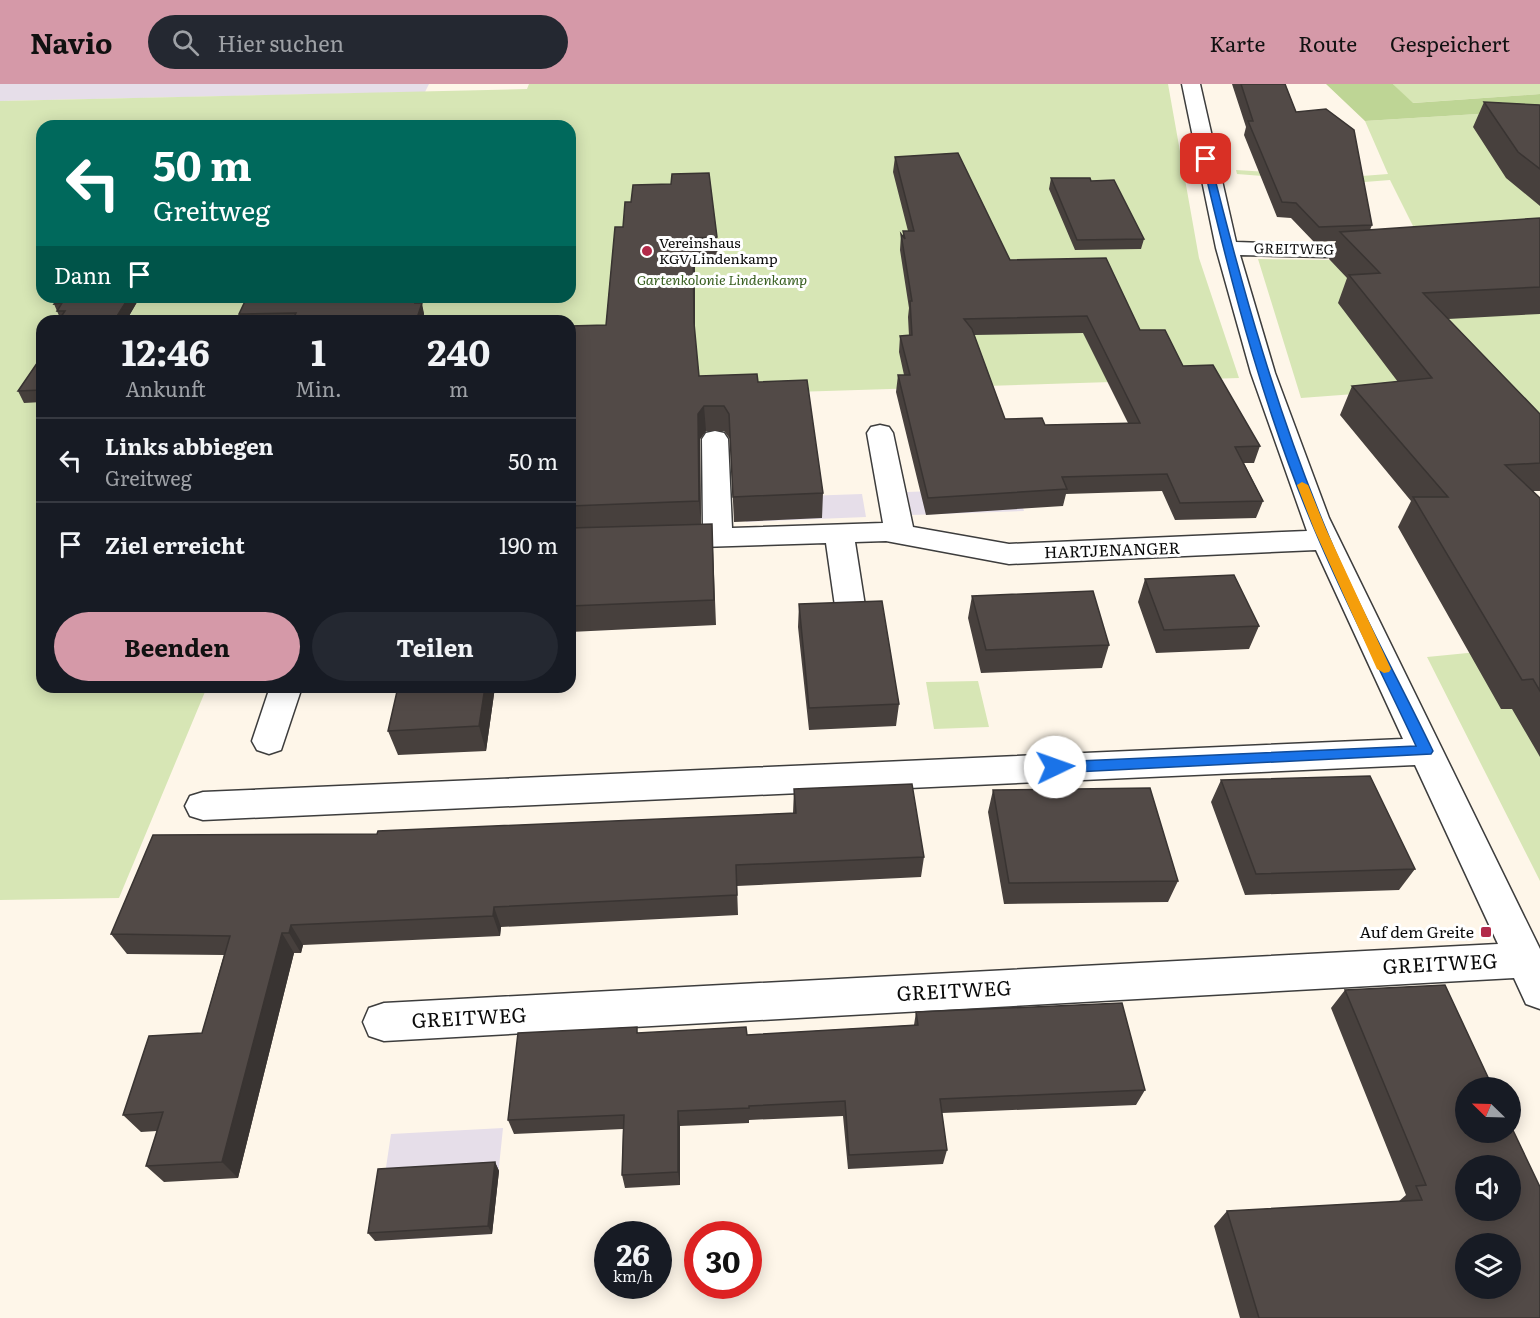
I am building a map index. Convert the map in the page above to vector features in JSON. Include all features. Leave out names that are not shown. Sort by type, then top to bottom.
[{"type":"street","name":"GREITWEG","points":[[384,1022],[1532,976],[1325,540],[1263,373],[1227,248],[1191,84]]},
{"type":"street","name":"GREITWEG","points":[[1227,248],[1325,251],[1397,247]]},
{"type":"street","points":[[880,433],[900,535]]},
{"type":"street","points":[[715,439],[718,537]]},
{"type":"street","name":"HARTJENANGER","points":[[638,540],[886,532],[1009,554],[1325,540]]},
{"type":"street","points":[[839,533],[850,606]]},
{"type":"street","points":[[270,741],[284,693]]},
{"type":"street","points":[[203,806],[1426,751]]},
{"type":"shaded area","points":[[0,84],[429,84],[425,92],[0,101]]},
{"type":"shaded area","points":[[1017,488],[1024,511],[912,515],[907,492]]},
{"type":"shaded area","points":[[862,494],[866,517],[746,522],[745,498]]},
{"type":"shaded area","points":[[503,1128],[492,1234],[375,1241],[391,1134]]},
{"type":"green space","name":"Gartenkolonie Lindenkamp","points":[[529,84],[1168,84],[1199,258],[1239,378],[576,399],[576,315],[36,315],[36,693],[204,693],[119,898],[0,900],[0,101],[527,89]]},
{"type":"green space","points":[[1326,84],[1393,84],[1413,103],[1540,94],[1540,110],[1365,121]]},
{"type":"green space","points":[[1393,84],[1540,84],[1540,94],[1412,103]]},
{"type":"green space","points":[[1540,110],[1540,221],[1415,230],[1390,180],[1352,183],[1237,174],[1236,170],[1349,177],[1388,174],[1365,121]]},
{"type":"green space","points":[[1540,254],[1540,456],[1475,385],[1301,398],[1258,259],[1330,260],[1344,274]]},
{"type":"green space","points":[[1540,646],[1540,881],[1427,657]]},
{"type":"green space","points":[[978,681],[989,727],[934,729],[926,682]]},
{"type":"building","points":[[1241,84],[1285,84],[1296,112],[1326,109],[1354,130],[1372,225],[1319,227],[1296,203],[1282,202],[1248,121],[1253,121]]},
{"type":"building","points":[[1484,102],[1540,105],[1540,169],[1518,152]]},
{"type":"building","points":[[958,153],[1010,260],[1106,258],[1140,330],[1165,330],[1183,366],[1213,365],[1260,446],[1235,447],[1263,501],[1180,503],[1167,474],[1062,477],[1067,489],[928,498],[898,375],[910,375],[900,336],[912,335],[910,301],[912,301],[901,234],[905,239],[903,231],[914,231],[895,157]],"holes":[[[1087,316],[1140,423],[1045,425],[1042,418],[1005,419],[972,329],[964,319]]]},
{"type":"building","points":[[709,173],[717,237],[693,238],[694,323],[699,376],[757,374],[758,382],[807,380],[823,493],[733,497],[729,414],[724,406],[704,406],[698,414],[699,501],[576,506],[576,326],[606,325],[615,227],[623,227],[625,202],[631,202],[633,185],[671,184],[672,174]]},
{"type":"building","points":[[1051,178],[1114,180],[1144,239],[1077,240]]},
{"type":"building","points":[[1540,218],[1540,287],[1423,293],[1540,414],[1540,463],[1505,465],[1540,498],[1540,691],[1533,679],[1522,680],[1413,497],[1448,497],[1352,386],[1432,378],[1349,275],[1380,273],[1340,232]]},
{"type":"building","points":[[62,303],[125,303],[118,315],[62,315],[65,311],[57,311]]},
{"type":"building","points":[[244,303],[422,303],[418,315],[239,314]]},
{"type":"building","points":[[36,365],[36,390],[18,391]]},
{"type":"building","points":[[712,524],[714,600],[576,606],[576,528]]},
{"type":"building","points":[[1234,575],[1259,626],[1164,630],[1145,579]]},
{"type":"building","points":[[1093,591],[1109,645],[986,650],[972,596]]},
{"type":"building","points":[[882,601],[899,704],[809,708],[799,604]]},
{"type":"building","points":[[397,693],[484,693],[479,726],[388,731]]},
{"type":"building","points":[[1370,776],[1415,869],[1256,874],[1221,780]]},
{"type":"building","points":[[912,784],[924,857],[736,865],[737,895],[494,907],[493,916],[291,925],[289,933],[282,933],[222,1162],[146,1166],[163,1112],[123,1115],[149,1036],[202,1033],[230,936],[111,934],[153,835],[377,834],[378,831],[796,813],[794,789]]},
{"type":"building","points":[[1150,788],[1178,881],[1009,883],[993,790]]},
{"type":"building","points":[[1445,985],[1488,1077],[1455,1077],[1455,1143],[1519,1143],[1540,1187],[1540,1318],[1259,1318],[1227,1211],[1422,1200],[1416,1186],[1426,1185],[1345,990]]},
{"type":"building","points":[[1122,1003],[1145,1090],[940,1099],[947,1150],[849,1155],[845,1101],[678,1111],[678,1172],[622,1175],[624,1115],[508,1120],[518,1033],[637,1027],[637,1033],[746,1027],[747,1035],[918,1025],[916,1012]]},
{"type":"building","points":[[495,1162],[488,1226],[368,1233],[378,1169]]},
{"type":"slow traffic","points":[[1302,485],[1384,669]]},
{"type":"place","name":"Vereinshaus KGV Lindenkamp","points":[[647,251]]},
{"type":"place","name":"Auf dem Greite","points":[[1486,932]]},
{"type":"route","points":[[1055,767],[1426,751],[1385,671],[1325,540],[1291,454],[1263,373],[1227,248],[1206,159]]}]
